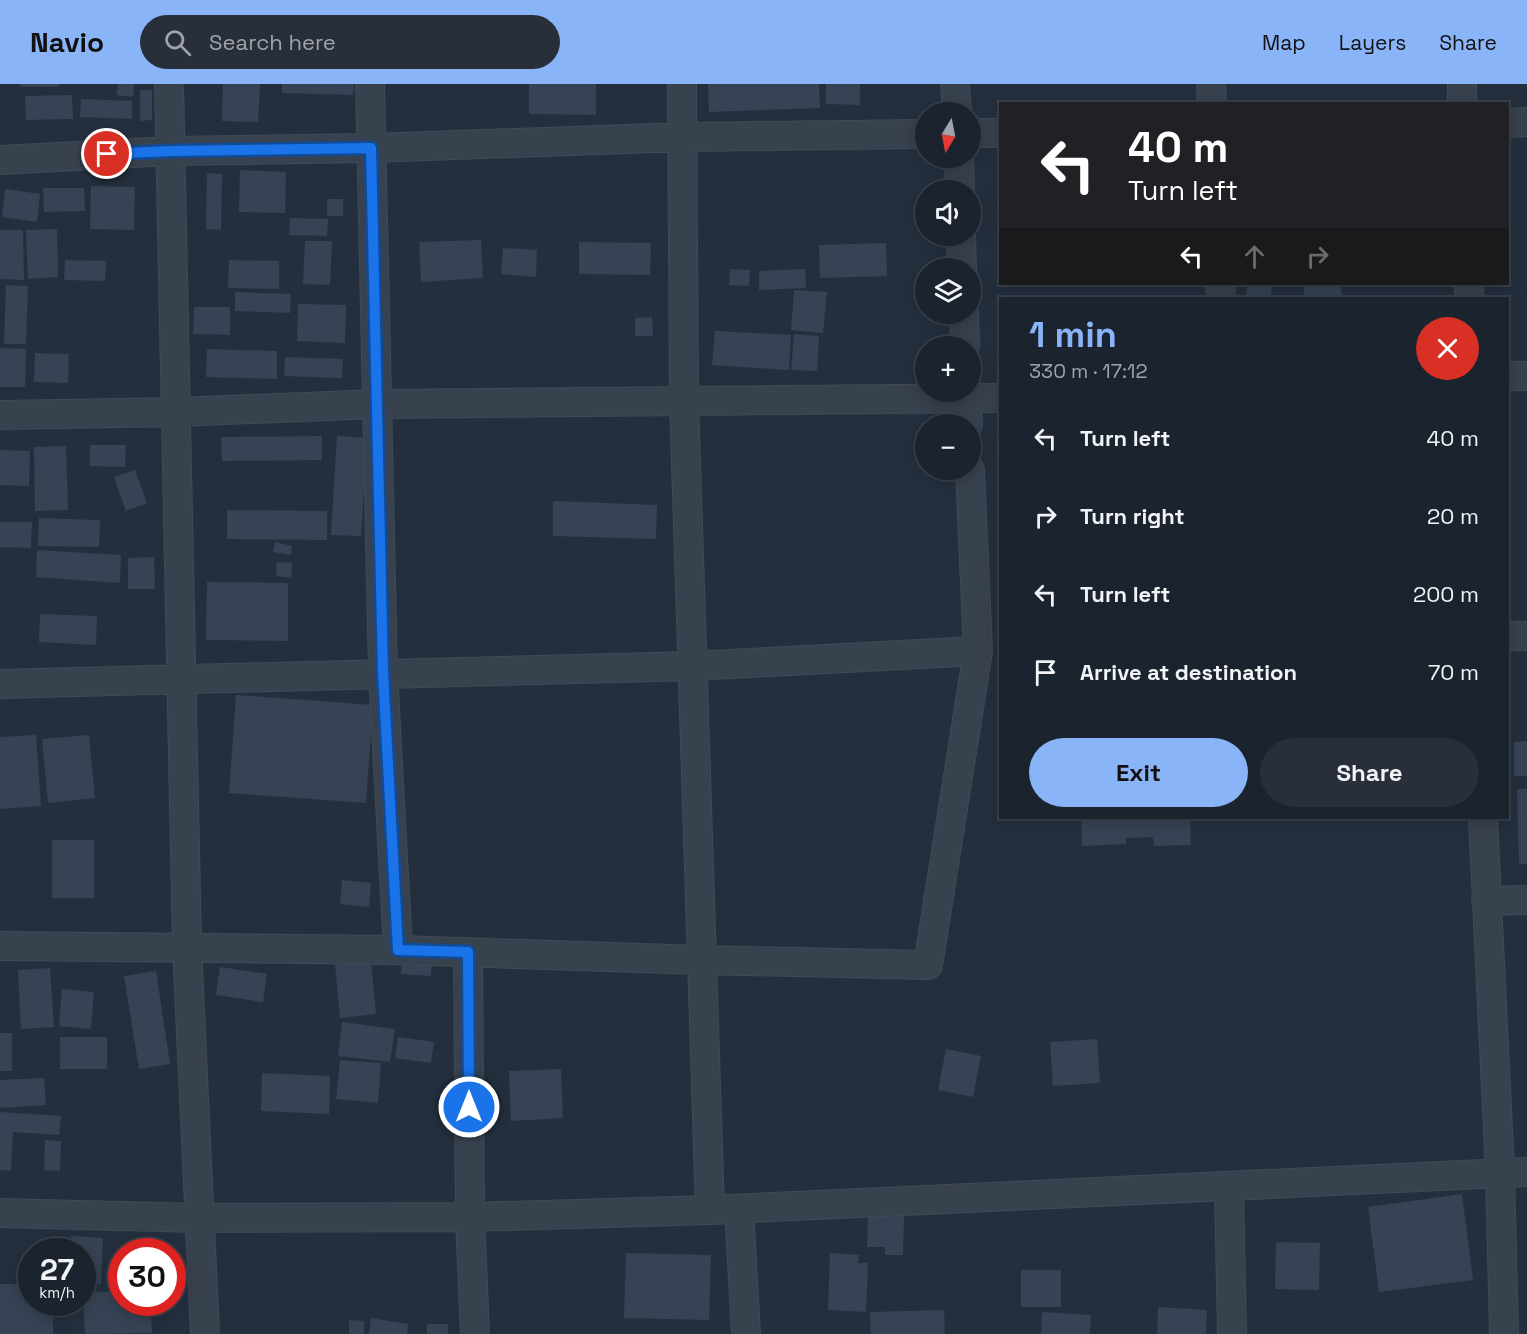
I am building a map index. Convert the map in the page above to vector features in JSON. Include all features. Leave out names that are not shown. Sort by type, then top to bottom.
[{"type":"street","points":[[170,84],[187,947],[205,1334]]},
{"type":"street","points":[[370,84],[383,672],[398,950]]},
{"type":"street","points":[[682,84],[684,402],[700,960],[710,1210]]},
{"type":"street","points":[[955,84],[956,102]]},
{"type":"street","points":[[1211,84],[1212,102]]},
{"type":"street","points":[[1462,84],[1462,102]]},
{"type":"street","points":[[1509,123],[1527,122]]},
{"type":"street","points":[[981,133],[999,133]]},
{"type":"street","points":[[0,160],[171,151],[371,148],[683,137],[915,134]]},
{"type":"street","points":[[1509,376],[1527,376]]},
{"type":"street","points":[[0,415],[177,412],[378,404],[684,402],[967,405],[999,398]]},
{"type":"street","points":[[0,946],[398,950],[928,965],[978,651],[970,480]]},
{"type":"street","points":[[1509,636],[1527,636]]},
{"type":"street","points":[[0,684],[383,672],[693,666],[978,651]]},
{"type":"street","points":[[1483,819],[1486,901],[1513,1172],[1504,1334]]},
{"type":"street","points":[[1486,901],[1527,900]]},
{"type":"street","points":[[468,952],[470,1217],[476,1334]]},
{"type":"street","points":[[0,1212],[201,1218],[470,1217],[739,1209],[1513,1172]]},
{"type":"street","points":[[1229,1186],[1232,1334]]},
{"type":"street","points":[[739,1209],[746,1334]]},
{"type":"building","points":[[20,84],[59,84],[59,87],[21,87]]},
{"type":"building","points":[[118,84],[134,84],[133,97],[117,95]]},
{"type":"building","points":[[223,84],[260,84],[258,122],[222,121]]},
{"type":"building","points":[[282,84],[354,84],[353,95],[282,93]]},
{"type":"building","points":[[529,84],[596,84],[596,115],[529,114]]},
{"type":"building","points":[[708,84],[819,84],[820,108],[709,112]]},
{"type":"building","points":[[826,84],[860,84],[860,105],[826,104]]},
{"type":"building","points":[[140,90],[152,90],[152,120],[140,121]]},
{"type":"building","points":[[72,95],[73,119],[26,120],[25,96]]},
{"type":"building","points":[[81,99],[132,101],[132,119],[80,117]]},
{"type":"building","points":[[240,170],[286,172],[285,213],[239,212]]},
{"type":"building","points":[[207,173],[222,174],[221,230],[206,229]]},
{"type":"building","points":[[91,186],[135,187],[134,230],[90,229]]},
{"type":"building","points":[[43,188],[84,188],[85,211],[44,212]]},
{"type":"building","points":[[5,189],[40,194],[37,222],[2,217]]},
{"type":"building","points":[[327,199],[343,199],[343,216],[327,216]]},
{"type":"building","points":[[290,218],[328,219],[327,236],[289,235]]},
{"type":"building","points":[[57,229],[58,277],[28,279],[26,230]]},
{"type":"building","points":[[0,230],[23,230],[24,280],[0,279]]},
{"type":"building","points":[[481,240],[483,278],[421,282],[419,242]]},
{"type":"building","points":[[305,241],[332,241],[330,285],[303,284]]},
{"type":"building","points":[[579,242],[651,243],[650,275],[579,274]]},
{"type":"building","points":[[886,243],[887,276],[820,278],[819,245]]},
{"type":"building","points":[[503,248],[537,250],[536,277],[501,274]]},
{"type":"building","points":[[65,260],[106,261],[105,281],[64,280]]},
{"type":"building","points":[[229,260],[279,261],[279,289],[228,288]]},
{"type":"building","points":[[730,269],[750,270],[749,286],[729,285]]},
{"type":"building","points":[[805,269],[806,288],[759,290],[759,271]]},
{"type":"building","points":[[6,285],[28,286],[26,344],[4,344]]},
{"type":"building","points":[[1247,285],[1272,285],[1271,297],[1246,297]]},
{"type":"building","points":[[1304,285],[1341,285],[1342,297],[1304,297]]},
{"type":"building","points":[[794,290],[827,292],[823,333],[791,330]]},
{"type":"building","points":[[235,292],[291,294],[290,313],[235,311]]},
{"type":"building","points":[[298,304],[346,305],[345,343],[297,341]]},
{"type":"building","points":[[194,307],[230,307],[230,335],[193,334]]},
{"type":"building","points":[[652,317],[653,336],[635,336],[635,318]]},
{"type":"building","points":[[715,331],[791,335],[789,370],[712,365]]},
{"type":"building","points":[[794,334],[819,336],[817,371],[791,370]]},
{"type":"building","points":[[0,348],[26,349],[25,387],[0,387]]},
{"type":"building","points":[[207,349],[277,351],[277,379],[206,377]]},
{"type":"building","points":[[35,353],[69,354],[68,383],[34,382]]},
{"type":"building","points":[[285,357],[343,359],[342,378],[284,376]]},
{"type":"building","points":[[322,436],[322,460],[222,461],[221,437]]},
{"type":"building","points":[[337,436],[367,438],[361,536],[331,535]]},
{"type":"building","points":[[90,445],[126,445],[125,467],[90,466]]},
{"type":"building","points":[[66,446],[68,510],[35,511],[34,447]]},
{"type":"building","points":[[0,450],[30,451],[29,486],[0,485]]},
{"type":"building","points":[[135,470],[147,503],[126,511],[114,477]]},
{"type":"building","points":[[553,501],[657,505],[656,539],[553,536]]},
{"type":"building","points":[[227,510],[327,511],[327,540],[227,539]]},
{"type":"building","points":[[39,518],[100,520],[99,547],[38,546]]},
{"type":"building","points":[[0,522],[32,522],[31,548],[0,547]]},
{"type":"building","points":[[275,542],[292,546],[291,555],[273,552]]},
{"type":"building","points":[[37,550],[121,555],[120,583],[36,577]]},
{"type":"building","points":[[154,557],[155,589],[128,589],[128,558]]},
{"type":"building","points":[[277,562],[292,563],[291,578],[276,576]]},
{"type":"building","points":[[207,582],[288,583],[288,641],[206,640]]},
{"type":"building","points":[[40,614],[97,616],[96,645],[39,642]]},
{"type":"building","points":[[236,695],[373,705],[366,803],[229,793]]},
{"type":"building","points":[[36,735],[41,806],[0,809],[0,737]]},
{"type":"building","points":[[89,735],[95,798],[48,803],[42,739]]},
{"type":"building","points":[[1527,741],[1527,776],[1514,776],[1514,742]]},
{"type":"building","points":[[1517,789],[1527,789],[1527,864],[1519,864]]},
{"type":"building","points":[[1081,819],[1190,819],[1191,845],[1154,846],[1153,837],[1126,838],[1126,844],[1082,846]]},
{"type":"building","points":[[52,840],[94,840],[94,898],[52,898]]},
{"type":"building","points":[[342,880],[371,883],[369,907],[340,904]]},
{"type":"building","points":[[402,957],[432,959],[431,976],[401,974]]},
{"type":"building","points":[[371,962],[376,1014],[340,1018],[335,965]]},
{"type":"building","points":[[220,967],[267,974],[263,1002],[216,995]]},
{"type":"building","points":[[50,968],[54,1027],[21,1029],[18,970]]},
{"type":"building","points":[[156,971],[170,1064],[139,1069],[124,976]]},
{"type":"building","points":[[62,989],[94,992],[91,1029],[59,1026]]},
{"type":"building","points":[[342,1022],[395,1029],[390,1062],[338,1056]]},
{"type":"building","points":[[0,1033],[12,1033],[12,1071],[0,1071]]},
{"type":"building","points":[[60,1037],[107,1037],[107,1069],[60,1069]]},
{"type":"building","points":[[398,1037],[434,1042],[431,1063],[395,1058]]},
{"type":"building","points":[[1097,1039],[1100,1083],[1053,1086],[1050,1042]]},
{"type":"building","points":[[946,1049],[981,1056],[973,1097],[938,1090]]},
{"type":"building","points":[[340,1060],[381,1063],[378,1103],[336,1099]]},
{"type":"building","points":[[561,1069],[563,1118],[511,1121],[509,1071]]},
{"type":"building","points":[[262,1073],[330,1076],[329,1114],[261,1111]]},
{"type":"building","points":[[44,1078],[46,1105],[0,1108],[0,1080]]},
{"type":"building","points":[[0,1112],[61,1116],[59,1135],[13,1132],[11,1171],[0,1170]]},
{"type":"building","points":[[45,1140],[61,1141],[60,1171],[44,1170]]},
{"type":"building","points":[[1462,1194],[1473,1280],[1379,1292],[1368,1207]]},
{"type":"building","points":[[868,1215],[904,1216],[903,1255],[885,1255],[885,1247],[867,1247]]},
{"type":"building","points":[[71,1236],[103,1238],[101,1284],[96,1284],[96,1238],[71,1238]]},
{"type":"building","points":[[1276,1242],[1320,1243],[1319,1290],[1275,1289]]},
{"type":"building","points":[[626,1253],[711,1255],[709,1320],[624,1318]]},
{"type":"building","points":[[830,1253],[859,1255],[858,1263],[868,1263],[866,1312],[828,1310]]},
{"type":"building","points":[[1021,1270],[1061,1270],[1061,1307],[1021,1307]]},
{"type":"building","points":[[0,1284],[18,1284],[18,1316],[53,1316],[53,1334],[0,1334]]},
{"type":"building","points":[[96,1292],[108,1292],[108,1316],[151,1316],[152,1333],[85,1334],[84,1316],[96,1316]]},
{"type":"building","points":[[1158,1307],[1207,1310],[1206,1334],[1157,1334]]},
{"type":"building","points":[[944,1310],[945,1334],[871,1334],[870,1312]]},
{"type":"building","points":[[1042,1312],[1091,1315],[1090,1334],[1041,1334]]},
{"type":"building","points":[[371,1318],[408,1324],[407,1334],[369,1334]]},
{"type":"building","points":[[349,1320],[364,1321],[364,1334],[349,1334]]},
{"type":"building","points":[[427,1324],[448,1324],[448,1334],[427,1334]]},
{"type":"route","points":[[107,154],[371,148],[383,672],[398,950],[468,952],[469,1107]]}]
